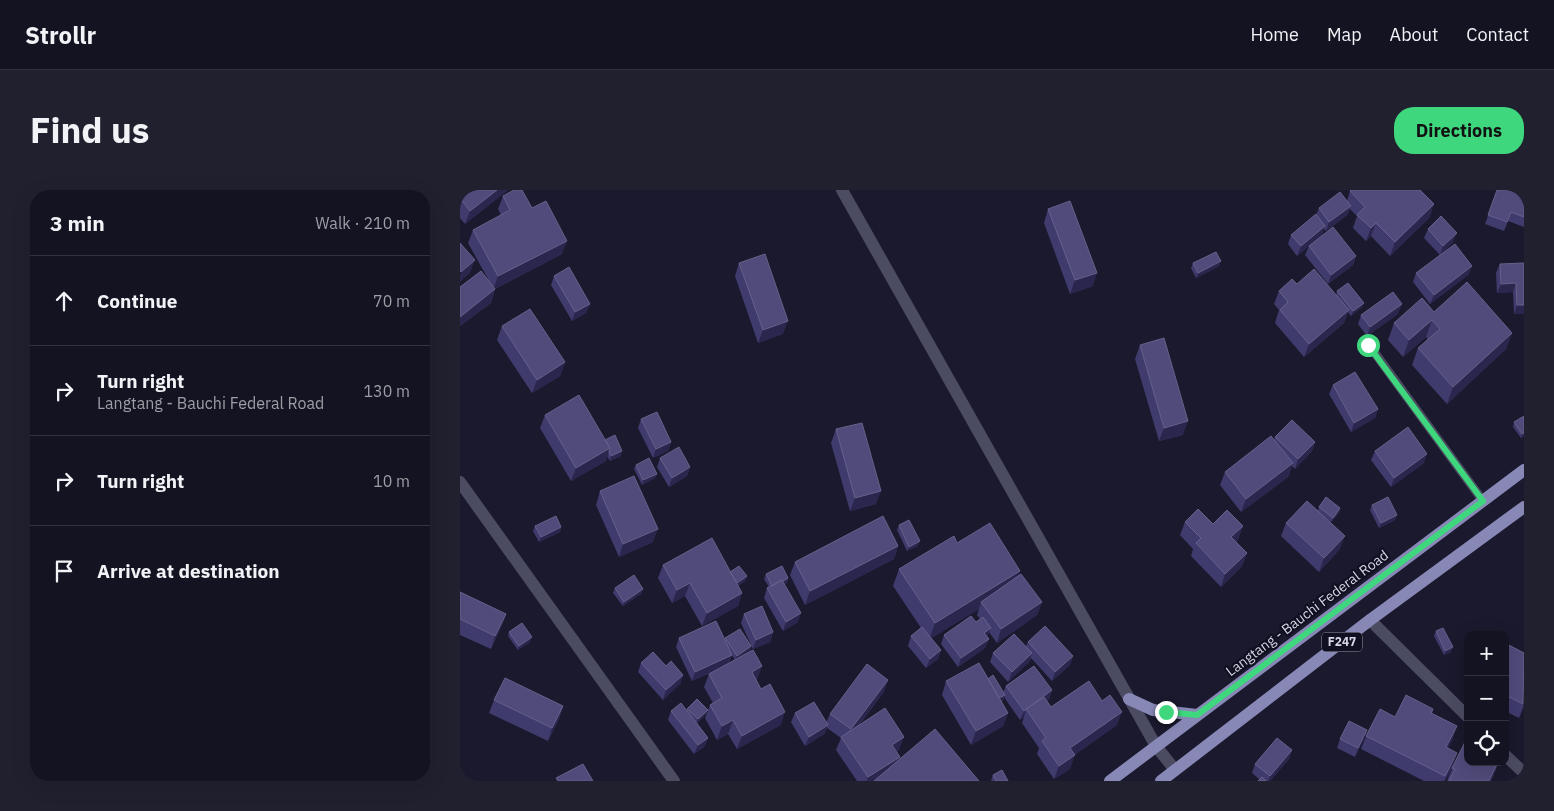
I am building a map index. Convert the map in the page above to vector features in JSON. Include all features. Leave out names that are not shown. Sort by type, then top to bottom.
[{"type":"main road","name":"Langtang - Bauchi Federal Road","points":[[1110,781],[1524,470]]},
{"type":"main road","name":"F247","points":[[1161,781],[1370,620],[1524,507]]},
{"type":"main road","points":[[1129,699],[1153,710],[1197,715]]},
{"type":"street","points":[[842,190],[1156,746],[1176,770]]},
{"type":"street","points":[[460,482],[674,781]]},
{"type":"street","points":[[1370,620],[1464,713]]},
{"type":"street","points":[[1509,759],[1524,773]]},
{"type":"lane","points":[[1368,345],[1483,501]]},
{"type":"building","points":[[460,190],[497,190],[470,211],[460,198]]},
{"type":"building","points":[[514,190],[522,190],[532,208],[546,201],[567,241],[498,276],[473,230],[510,210],[503,196]]},
{"type":"building","points":[[1351,190],[1420,190],[1434,204],[1395,242],[1376,223],[1371,228],[1357,215],[1365,207]]},
{"type":"building","points":[[1497,190],[1524,191],[1524,217],[1511,212],[1507,222],[1488,215]]},
{"type":"building","points":[[1340,192],[1351,206],[1329,222],[1319,208]]},
{"type":"building","points":[[1070,201],[1097,273],[1075,280],[1048,209]]},
{"type":"building","points":[[1316,214],[1325,226],[1301,246],[1291,235]]},
{"type":"building","points":[[1441,216],[1457,233],[1443,246],[1428,229]]},
{"type":"building","points":[[1333,227],[1356,256],[1331,275],[1309,246]]},
{"type":"building","points":[[460,243],[475,260],[461,272],[460,271]]},
{"type":"building","points":[[1455,244],[1472,266],[1434,295],[1416,273]]},
{"type":"building","points":[[1216,252],[1221,261],[1198,273],[1193,263]]},
{"type":"building","points":[[765,254],[788,321],[763,330],[739,263]]},
{"type":"building","points":[[1524,263],[1524,305],[1517,305],[1516,283],[1501,284],[1500,264]]},
{"type":"building","points":[[569,267],[590,304],[575,312],[554,276]]},
{"type":"building","points":[[1314,269],[1349,310],[1309,344],[1280,310],[1288,302],[1279,291],[1292,279],[1297,284]]},
{"type":"building","points":[[481,271],[495,289],[460,317],[460,287]]},
{"type":"building","points":[[1467,282],[1512,333],[1453,387],[1418,348],[1440,329],[1432,320],[1409,340],[1394,323],[1422,298],[1434,312]]},
{"type":"building","points":[[1348,283],[1364,303],[1353,311],[1337,291]]},
{"type":"building","points":[[1393,292],[1402,304],[1370,327],[1361,315]]},
{"type":"building","points":[[530,309],[565,362],[537,380],[502,326]]},
{"type":"building","points":[[1164,338],[1188,421],[1164,428],[1140,345]]},
{"type":"building","points":[[1355,372],[1378,409],[1354,423],[1333,385]]},
{"type":"building","points":[[579,395],[610,448],[576,468],[545,415]]},
{"type":"building","points":[[657,412],[671,442],[656,449],[641,419]]},
{"type":"building","points":[[1524,416],[1524,433],[1522,434],[1514,422]]},
{"type":"building","points":[[1292,420],[1315,442],[1298,459],[1275,437]]},
{"type":"building","points":[[862,423],[881,491],[855,498],[836,429]]},
{"type":"building","points":[[1408,427],[1427,454],[1394,478],[1375,451]]},
{"type":"building","points":[[615,435],[622,451],[611,456],[610,448],[605,440]]},
{"type":"building","points":[[1271,436],[1293,463],[1246,499],[1225,472]]},
{"type":"building","points":[[679,447],[690,467],[672,478],[660,458]]},
{"type":"building","points":[[649,458],[657,474],[643,480],[636,465]]},
{"type":"building","points":[[634,476],[658,529],[623,544],[600,491]]},
{"type":"building","points":[[1326,497],[1340,508],[1333,518],[1319,507]]},
{"type":"building","points":[[1388,497],[1397,515],[1381,523],[1372,505]]},
{"type":"building","points":[[1307,501],[1345,536],[1324,558],[1286,523]]},
{"type":"building","points":[[1198,509],[1213,524],[1227,510],[1243,526],[1231,537],[1247,553],[1225,574],[1196,543],[1201,538],[1185,522]]},
{"type":"building","points":[[556,516],[561,527],[541,537],[535,526]]},
{"type":"building","points":[[883,516],[898,546],[810,591],[795,562]]},
{"type":"building","points":[[909,520],[920,541],[909,547],[899,525]]},
{"type":"building","points":[[990,523],[1020,571],[935,623],[899,569],[954,536],[957,543]]},
{"type":"building","points":[[712,538],[742,593],[707,613],[690,583],[677,590],[663,565]]},
{"type":"building","points":[[739,566],[747,576],[737,583],[730,572]]},
{"type":"building","points":[[782,566],[788,578],[772,586],[766,574]]},
{"type":"building","points":[[1021,574],[1042,602],[1001,629],[981,602]]},
{"type":"building","points":[[634,575],[643,589],[624,602],[615,588]]},
{"type":"building","points":[[782,580],[801,613],[786,622],[767,588]]},
{"type":"building","points":[[460,592],[506,614],[495,636],[460,619]]},
{"type":"building","points":[[762,606],[773,632],[756,640],[744,614]]},
{"type":"building","points":[[971,616],[976,622],[983,617],[991,628],[984,633],[989,639],[961,658],[944,635]]},
{"type":"building","points":[[716,621],[732,655],[695,672],[679,638]]},
{"type":"building","points":[[522,623],[532,637],[519,646],[509,632]]},
{"type":"building","points":[[1045,626],[1073,656],[1055,672],[1028,642]]},
{"type":"building","points":[[922,627],[941,650],[930,659],[911,636]]},
{"type":"building","points":[[1443,628],[1453,647],[1445,651],[1436,631]]},
{"type":"building","points":[[740,629],[751,646],[737,656],[725,638]]},
{"type":"building","points":[[1014,634],[1032,653],[1012,672],[993,653]]},
{"type":"building","points":[[1509,645],[1524,653],[1523,704],[1509,697]]},
{"type":"building","points":[[753,650],[762,666],[752,672],[761,689],[770,684],[785,712],[742,736],[733,720],[722,726],[710,705],[722,698],[709,674]]},
{"type":"building","points":[[653,652],[666,666],[671,661],[683,675],[666,690],[641,663]]},
{"type":"building","points":[[979,663],[1008,713],[976,731],[946,681]]},
{"type":"building","points":[[867,664],[888,680],[851,729],[830,714]]},
{"type":"building","points":[[1034,666],[1052,690],[1024,711],[1006,686]]},
{"type":"building","points":[[993,675],[1005,695],[999,698],[988,679]]},
{"type":"building","points":[[505,678],[563,706],[552,728],[494,700]]},
{"type":"building","points":[[1089,681],[1102,701],[1110,695],[1122,712],[1070,748],[1075,755],[1059,766],[1042,741],[1046,738],[1026,709],[1044,697],[1051,707]]},
{"type":"building","points":[[1406,695],[1433,709],[1431,713],[1457,726],[1446,747],[1457,753],[1445,776],[1366,736],[1380,709],[1395,717]]},
{"type":"building","points":[[697,699],[708,710],[698,719],[687,709]]},
{"type":"building","points":[[814,702],[828,725],[809,737],[795,713]]},
{"type":"building","points":[[681,703],[708,738],[698,745],[671,711]]},
{"type":"building","points":[[885,708],[904,737],[892,745],[900,757],[868,777],[841,737]]},
{"type":"building","points":[[1349,721],[1367,730],[1358,748],[1340,739]]},
{"type":"building","points":[[935,729],[979,781],[874,781]]},
{"type":"building","points":[[1277,738],[1292,750],[1270,776],[1255,764]]},
{"type":"building","points":[[1464,744],[1464,766],[1496,766],[1489,781],[1449,781],[1455,769],[1452,768]]},
{"type":"building","points":[[583,764],[593,781],[558,781],[556,778]]},
{"type":"building","points":[[1002,770],[1008,781],[996,781],[993,775]]},
{"type":"building","points":[[1262,777],[1266,781],[1258,781]]},
{"type":"route","points":[[1166,712],[1197,715],[1483,501],[1368,345]]}]
